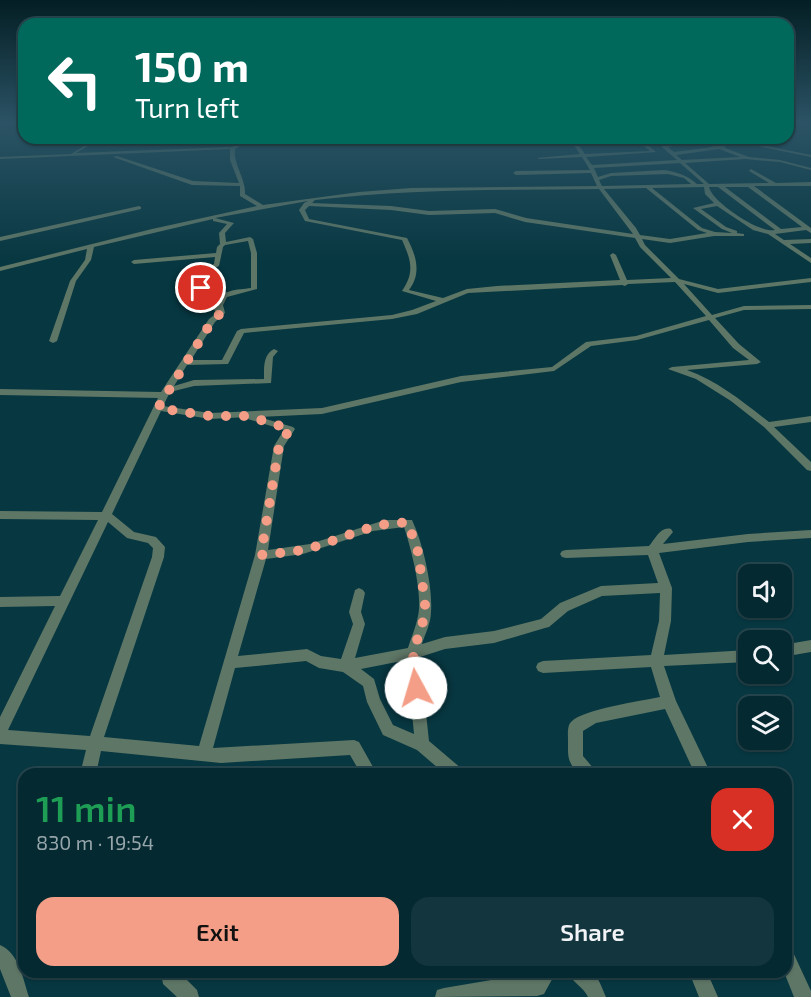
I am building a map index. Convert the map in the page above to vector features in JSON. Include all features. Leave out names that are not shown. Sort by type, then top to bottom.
[{"type":"street","points":[[148,169],[192,183],[242,185]]},
{"type":"street","points":[[236,169],[242,185],[242,195],[245,199],[263,207]]},
{"type":"street","points":[[592,169],[600,187],[637,235],[642,246],[677,280],[736,346],[757,362],[672,369],[692,373],[705,379],[767,424],[811,468]]},
{"type":"street","points":[[516,172],[600,169]]},
{"type":"street","points":[[662,169],[686,177],[696,186]]},
{"type":"street","points":[[690,169],[706,183],[708,194],[718,204],[762,232]]},
{"type":"street","points":[[751,170],[774,184]]},
{"type":"street","points":[[597,180],[611,175],[671,172]]},
{"type":"street","points":[[0,269],[203,220],[317,197],[389,190],[811,184]]},
{"type":"street","points":[[719,185],[780,231]]},
{"type":"street","points":[[749,185],[809,229]]},
{"type":"street","points":[[648,187],[691,223],[714,234]]},
{"type":"street","points":[[317,197],[306,204],[302,210],[307,220],[405,239],[415,259],[415,274],[405,291],[443,300]]},
{"type":"street","points":[[285,203],[391,208],[429,213],[495,211],[525,220],[670,241],[714,234],[742,235],[809,229]]},
{"type":"street","points":[[718,204],[696,208],[724,228],[742,235]]},
{"type":"street","points":[[0,239],[139,208]]},
{"type":"street","points":[[203,220],[231,223],[222,233],[223,244],[220,247],[217,265],[201,272],[200,278],[201,292],[221,313]]},
{"type":"street","points":[[770,233],[811,261]]},
{"type":"street","points":[[221,313],[218,305],[222,297],[229,292],[250,290],[254,286],[254,253],[250,239],[223,244]]},
{"type":"street","points":[[782,242],[811,241]]},
{"type":"street","points":[[53,341],[73,281],[88,260],[91,247]]},
{"type":"street","points":[[134,262],[219,255]]},
{"type":"street","points":[[613,255],[625,284]]},
{"type":"street","points":[[186,363],[225,362],[240,331],[392,317],[414,312],[467,291],[677,280],[718,291],[811,280]]},
{"type":"street","points":[[158,408],[210,416],[322,411],[461,379],[555,369],[589,344],[637,338],[744,308],[811,307]]},
{"type":"street","points":[[0,732],[158,408],[212,321],[221,313]]},
{"type":"street","points":[[0,392],[166,393],[194,383],[268,381],[269,357],[274,351]]},
{"type":"street","points":[[204,753],[261,555],[279,446],[290,429],[248,416]]},
{"type":"street","points":[[767,424],[811,419]]},
{"type":"street","points":[[0,514],[106,516],[131,535],[152,540],[159,547],[158,557],[95,743],[89,768]]},
{"type":"street","points":[[261,555],[318,546],[358,531],[393,522],[408,523],[418,552],[425,603],[425,615],[413,653],[422,745]]},
{"type":"street","points":[[652,550],[667,532]]},
{"type":"street","points":[[566,554],[652,550],[748,538],[811,534]]},
{"type":"street","points":[[652,550],[666,588],[665,621],[656,663],[669,702],[700,768]]},
{"type":"street","points":[[230,663],[307,655],[319,662],[346,666],[413,653],[445,642],[494,637],[545,623],[564,607],[601,591],[666,588]]},
{"type":"street","points":[[346,666],[358,624],[355,612],[359,593]]},
{"type":"street","points":[[0,602],[64,602]]},
{"type":"street","points":[[792,649],[811,646]]},
{"type":"street","points":[[543,667],[656,663],[738,657]]},
{"type":"street","points":[[346,666],[369,683],[371,701],[381,711],[388,730],[422,745],[450,768]]},
{"type":"street","points":[[583,768],[575,759],[576,727],[594,717],[669,702]]},
{"type":"street","points":[[0,737],[95,743],[221,756],[354,747],[366,768]]},
{"type":"street","points":[[0,954],[10,967],[20,997]]},
{"type":"street","points":[[792,970],[804,997]]},
{"type":"street","points":[[171,978],[190,997]]},
{"type":"street","points":[[444,997],[509,986],[537,987],[543,978]]},
{"type":"street","points":[[585,978],[591,983],[597,997]]},
{"type":"street","points":[[701,978],[709,997]]},
{"type":"route","points":[[201,288],[208,303],[214,305],[221,313],[212,321],[158,408],[210,416],[248,416],[277,423],[290,429],[282,437],[279,446],[261,555],[318,546],[358,531],[393,522],[408,523],[418,552],[425,603],[425,615],[413,653],[416,688]]}]
